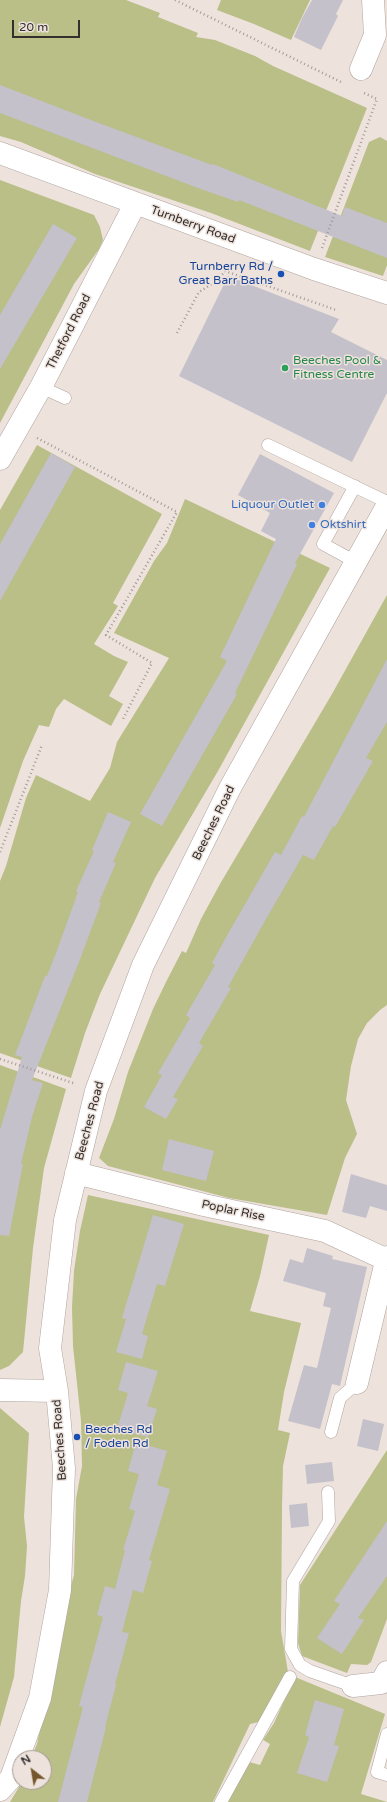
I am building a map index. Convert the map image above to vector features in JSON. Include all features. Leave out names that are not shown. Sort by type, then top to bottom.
[{"type":"street","points":[[355,81],[375,35],[373,0]]},
{"type":"street","name":"Turnberry Road","points":[[0,153],[135,204],[387,294]]},
{"type":"street","name":"Thetford Road","points":[[0,459],[41,387],[135,204]]},
{"type":"street","name":"Beeches Road","points":[[0,1790],[11,1778],[40,1698],[60,1590],[64,1468],[57,1390],[50,1348],[65,1220],[96,1091],[143,965],[230,788],[387,506]]},
{"type":"street","name":"Poplar Rise","points":[[76,1173],[204,1205],[325,1231],[386,1258],[357,1383]]},
{"type":"street","points":[[0,1390],[57,1390]]},
{"type":"street","points":[[353,1686],[385,1681]]},
{"type":"lane","points":[[41,387],[64,398]]},
{"type":"lane","points":[[268,445],[387,502]]},
{"type":"lane","points":[[354,486],[323,544],[356,562]]},
{"type":"lane","name":"Poplar Rise","points":[[331,1432],[340,1398],[357,1383]]},
{"type":"lane","points":[[328,1492],[329,1521],[293,1581],[291,1649],[300,1665],[310,1671],[353,1686]]},
{"type":"lane","points":[[221,1802],[290,1678]]},
{"type":"lane","points":[[387,1734],[377,1772],[387,1775]]},
{"type":"path","points":[[175,0],[355,81],[377,99],[314,269]]},
{"type":"path","points":[[177,333],[199,292],[218,280],[225,271],[336,310]]},
{"type":"path","points":[[17,427],[177,512],[106,635],[152,663],[124,718]]},
{"type":"path","points":[[0,852],[42,745]]},
{"type":"path","points":[[0,1060],[96,1091]]},
{"type":"green space","points":[[0,0],[126,0],[160,13],[158,17],[198,33],[196,37],[215,40],[255,56],[273,66],[367,108],[310,251],[211,213],[95,174],[21,142],[0,136]]},
{"type":"green space","points":[[221,0],[310,0],[291,40],[217,10]]},
{"type":"green space","points":[[380,137],[387,141],[387,265],[383,276],[325,257],[369,142]]},
{"type":"green space","points":[[0,180],[94,215],[100,227],[103,240],[99,249],[74,284],[0,423]]},
{"type":"green space","points":[[37,445],[162,514],[113,603],[118,606],[94,644],[114,656],[128,662],[109,696],[123,704],[111,726],[64,699],[56,709],[49,727],[39,725],[23,761],[0,828],[0,510]]},
{"type":"green space","points":[[185,499],[330,568],[218,771],[155,878],[100,994],[85,1033],[71,1078],[0,1053],[0,881],[6,866],[26,798],[36,775],[90,801],[110,768],[117,742],[169,658],[114,633],[154,561],[167,543]]},
{"type":"green space","points":[[387,595],[387,1005],[367,1023],[358,1039],[351,1066],[346,1100],[357,1134],[345,1158],[327,1215],[229,1198],[108,1166],[99,1158],[114,1119],[128,1072],[153,1009],[166,982],[182,951],[186,953],[201,919],[220,884],[332,694]]},
{"type":"green space","points":[[0,1065],[66,1089],[44,1168],[33,1248],[23,1352],[9,1366],[0,1370]]},
{"type":"green space","points":[[88,1195],[269,1235],[260,1276],[250,1311],[301,1323],[284,1392],[278,1430],[290,1433],[283,1466],[282,1507],[281,1631],[288,1672],[263,1721],[250,1724],[213,1802],[10,1802],[17,1790],[52,1790],[52,1750],[34,1750],[37,1744],[64,1611],[74,1575],[76,1499],[82,1466],[81,1421],[73,1346],[72,1307],[74,1271],[80,1231]]},
{"type":"green space","points":[[0,1408],[29,1433],[24,1517],[27,1546],[25,1576],[21,1601],[14,1677],[0,1727]]},
{"type":"green space","points":[[387,1450],[387,1619],[371,1662],[367,1665],[351,1664],[347,1673],[302,1656],[298,1643],[300,1585]]},
{"type":"green space","points":[[295,1677],[385,1714],[361,1794],[387,1802],[227,1802],[249,1762],[260,1765],[270,1744],[263,1740],[274,1723]]},
{"type":"building","points":[[312,0],[343,0],[336,14],[338,16],[321,50],[294,37]]},
{"type":"building","points":[[0,85],[96,122],[212,165],[213,164],[342,216],[345,207],[387,223],[387,258],[239,200],[238,202],[198,188],[0,113]]},
{"type":"building","points":[[53,224],[77,238],[0,369],[0,315]]},
{"type":"building","name":"Beeches Pool & Fitness Centre","points":[[228,276],[339,319],[331,332],[387,360],[387,393],[352,462],[179,376]]},
{"type":"building","points":[[51,453],[75,467],[0,601],[0,544]]},
{"type":"building","points":[[260,454],[334,493],[295,563],[297,564],[235,693],[237,694],[162,826],[140,814],[227,661],[220,657],[276,539],[261,531],[270,513],[238,495]]},
{"type":"building","points":[[387,659],[387,722],[366,758],[373,761],[314,860],[303,855],[228,987],[231,988],[199,1043],[203,1046],[173,1097],[178,1099],[166,1119],[144,1107],[162,1075],[158,1073],[190,1018],[186,1015],[215,965],[212,963],[229,932],[275,852],[281,855],[302,816],[304,817]]},
{"type":"building","points":[[108,812],[131,822],[113,862],[116,863],[99,902],[101,903],[79,962],[32,1080],[43,1083],[32,1117],[21,1164],[23,1164],[9,1236],[0,1235],[0,1130],[22,1057],[15,1055],[45,976],[47,976],[56,953],[78,892],[76,891],[94,851],[92,850]]},
{"type":"building","points":[[169,1139],[214,1151],[206,1181],[162,1170]]},
{"type":"building","points":[[351,1174],[387,1185],[387,1211],[370,1206],[366,1218],[342,1212]]},
{"type":"building","points":[[153,1215],[184,1224],[165,1286],[157,1284],[142,1334],[148,1336],[142,1359],[116,1352],[126,1319],[122,1318]]},
{"type":"building","points":[[307,1248],[333,1256],[332,1259],[367,1267],[340,1386],[332,1384],[320,1429],[288,1421],[304,1365],[317,1368],[331,1308],[323,1306],[326,1293],[283,1281],[290,1259],[303,1263]]},
{"type":"building","points":[[126,1362],[158,1371],[147,1406],[157,1409],[148,1437],[117,1429],[128,1393],[118,1390]]},
{"type":"building","points":[[363,1419],[384,1424],[378,1451],[357,1446]]},
{"type":"building","points":[[136,1442],[167,1451],[157,1485],[170,1489],[149,1560],[152,1561],[143,1593],[133,1590],[122,1632],[129,1633],[115,1684],[116,1685],[87,1802],[58,1802],[83,1707],[79,1706],[103,1617],[97,1615],[105,1586],[115,1589],[125,1550],[123,1550],[135,1511],[129,1509],[139,1474],[128,1471]]},
{"type":"building","points":[[332,1462],[334,1481],[307,1484],[305,1465]]},
{"type":"building","points":[[307,1503],[309,1526],[291,1528],[289,1505]]},
{"type":"building","points":[[387,1521],[387,1576],[358,1618],[364,1620],[342,1654],[317,1638],[340,1604],[334,1601]]},
{"type":"building","points":[[315,1700],[344,1709],[334,1745],[339,1746],[327,1782],[297,1773],[309,1737],[305,1735]]},
{"type":"place","name":"Turnberry Rd / Great Barr Baths","points":[[281,274]]},
{"type":"place","name":"Beeches Pool & Fitness Centre","points":[[285,368]]},
{"type":"place","name":"Liquour Outlet","points":[[322,505]]},
{"type":"place","name":"Oktshirt","points":[[312,525]]},
{"type":"place","name":"Beeches Rd / Foden Rd","points":[[77,1437]]}]
